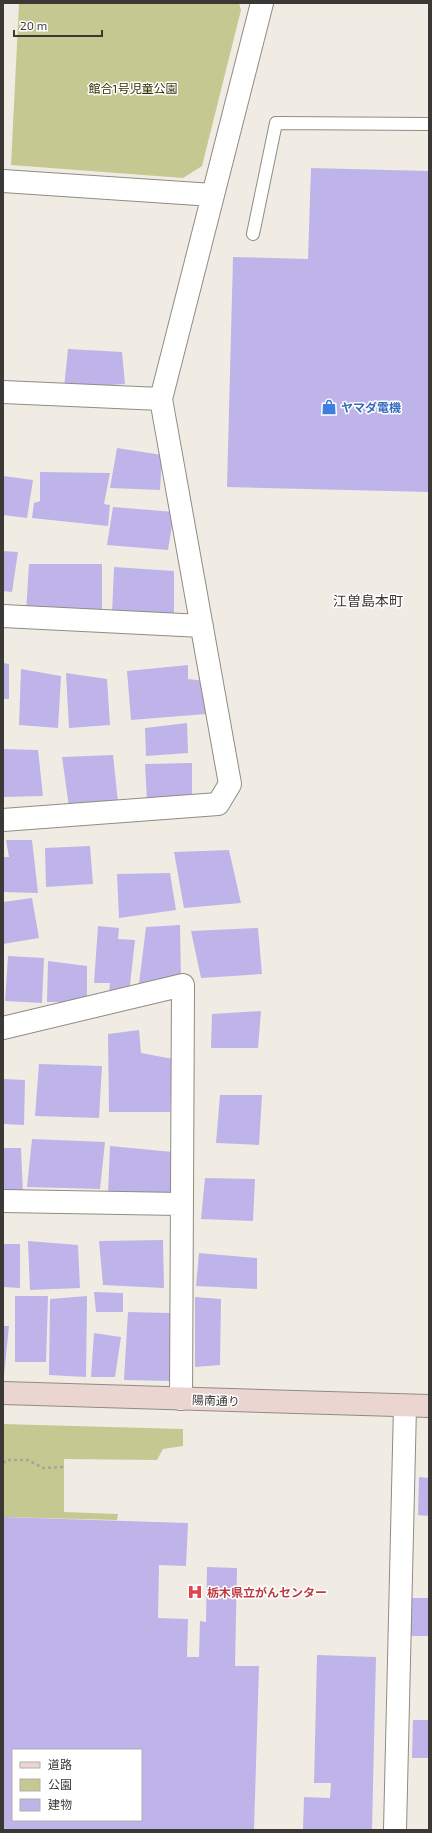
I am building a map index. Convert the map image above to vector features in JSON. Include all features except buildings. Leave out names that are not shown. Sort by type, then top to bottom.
[{"type":"street","points":[[3,820],[218,804],[230,784],[161,399],[262,3]]},
{"type":"street","points":[[3,181],[213,195]]},
{"type":"street","points":[[3,392],[161,399]]},
{"type":"street","points":[[3,616],[202,626]]},
{"type":"street","points":[[3,1028],[183,985],[181,1399]]},
{"type":"street","points":[[3,1200],[181,1204]]},
{"type":"street","name":"陽南通り","points":[[3,1393],[429,1406]]},
{"type":"street","points":[[395,1830],[405,1406]]},
{"type":"lane","points":[[252,234],[276,123],[429,124]]},
{"type":"path","points":[[3,1462],[7,1460],[28,1460],[43,1468],[64,1467]]},
{"type":"green space","name":"館合1号児童公園","points":[[19,3],[239,3],[241,10],[202,166],[183,178],[11,165]]},
{"type":"green space","points":[[3,1424],[183,1429],[183,1446],[163,1449],[157,1460],[64,1459],[64,1512],[118,1514],[117,1520],[3,1517]]},
{"type":"place","name":"ヤマダ電機","points":[[329,407]]},
{"type":"place","name":"栃木県立がんセンター","points":[[195,1592]]},
{"type":"district","name":"江曽島本町","points":[[368,600]]}]
